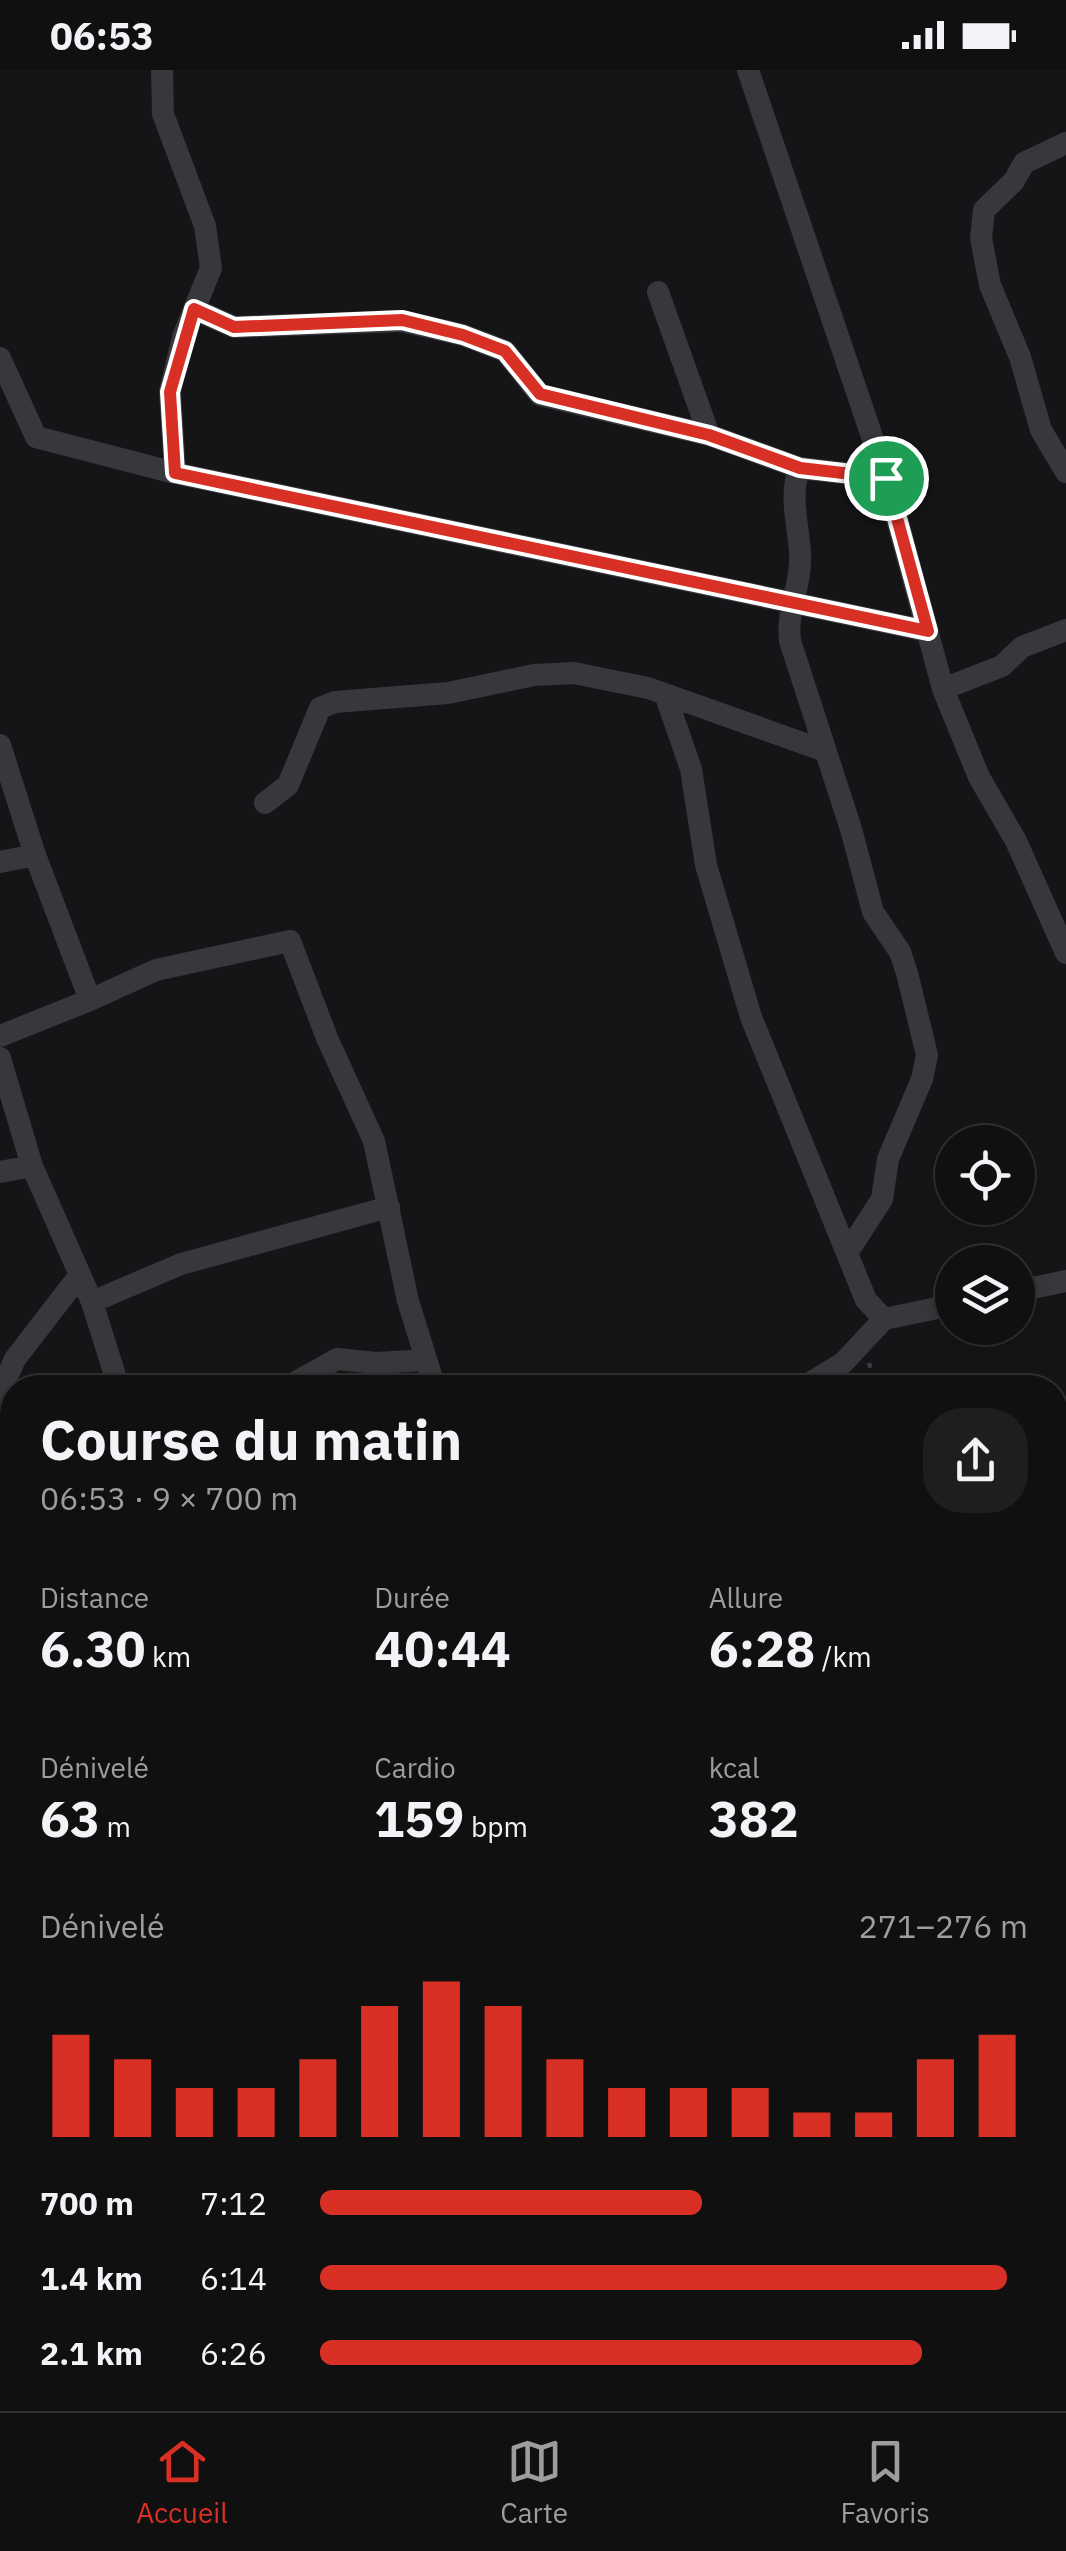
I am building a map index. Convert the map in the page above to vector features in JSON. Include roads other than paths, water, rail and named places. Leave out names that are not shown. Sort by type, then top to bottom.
[{"type":"street","points":[[162,70],[163,114],[204,226],[210,268],[170,392],[175,473]]},
{"type":"street","points":[[748,70],[886,478],[943,689],[979,777],[1016,840],[1066,954]]},
{"type":"street","points":[[1066,143],[1024,163],[984,210],[981,238],[990,285],[1020,357],[1042,430],[1066,472]]},
{"type":"street","points":[[658,292],[709,435]]},
{"type":"street","points":[[194,309],[234,327],[402,320],[463,335],[505,351],[540,394],[709,435],[800,468],[886,478]]},
{"type":"street","points":[[0,358],[36,437],[175,473],[928,631]]},
{"type":"street","points":[[800,468],[794,482],[800,572],[791,602],[790,641],[873,912],[900,952],[907,973],[926,1054],[922,1079],[888,1159],[879,1207],[847,1254]]},
{"type":"street","points":[[943,689],[1002,666],[1022,647],[1066,630]]},
{"type":"street","points":[[265,803],[288,786],[320,708],[335,702],[448,693],[556,672],[599,677],[666,694],[825,750]]},
{"type":"street","points":[[666,694],[691,769],[706,865],[751,1018],[866,1300],[884,1319]]},
{"type":"street","points":[[0,745],[35,856],[90,1000]]},
{"type":"street","points":[[0,862],[35,856]]},
{"type":"street","points":[[0,1036],[156,970],[290,941],[327,1038],[374,1141],[408,1301],[430,1375]]},
{"type":"street","points":[[0,1058],[32,1166],[92,1302],[114,1375]]},
{"type":"street","points":[[0,1172],[32,1166]]},
{"type":"street","points":[[92,1302],[181,1264],[388,1207]]},
{"type":"street","points":[[8,1375],[15,1359],[79,1276]]},
{"type":"street","points":[[1035,1288],[1066,1281]]},
{"type":"street","points":[[823,1375],[842,1363],[884,1319],[935,1308]]},
{"type":"street","points":[[308,1375],[337,1359],[376,1363],[426,1360]]}]
